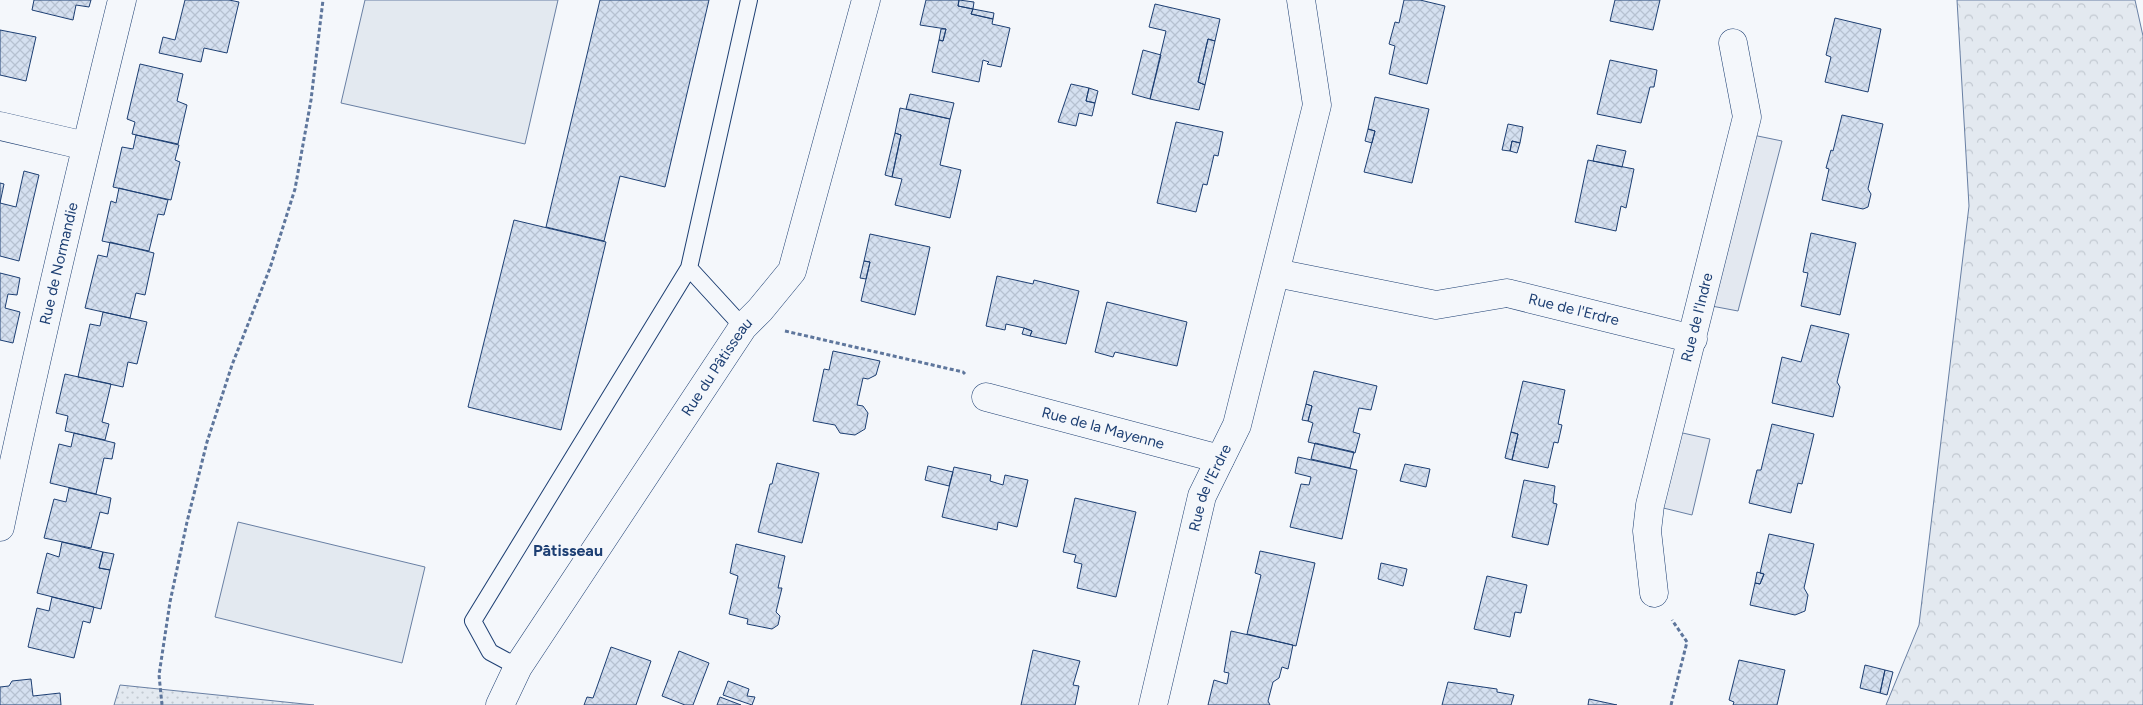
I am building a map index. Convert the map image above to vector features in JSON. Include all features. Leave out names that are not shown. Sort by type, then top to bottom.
[{"type":"street","name":"Rue de Normandie","points":[[0,527],[86,146],[122,0]]},
{"type":"street","name":"Rue du Pâtisseau","points":[[500,705],[518,667],[751,319],[792,271],[866,0]]},
{"type":"street","name":"Rue de l'Erdre","points":[[1153,705],[1202,496],[1237,425],[1317,105],[1301,0]]},
{"type":"street","name":"Rue de l'Indre","points":[[1654,592],[1647,532],[1650,505],[1747,117],[1733,42]]},
{"type":"street","points":[[0,126],[86,146]]},
{"type":"street","name":"Rue de l'Erdre","points":[[1276,273],[1436,304],[1507,293],[1693,339]]},
{"type":"street","name":"Rue de la Mayenne","points":[[986,397],[1220,459]]},
{"type":"lane","points":[[518,667],[490,652],[473,621],[689,268],[749,0]]},
{"type":"lane","points":[[689,268],[751,319]]},
{"type":"path","points":[[162,705],[159,675],[170,602],[187,522],[207,442],[232,365],[270,268],[295,190],[311,100],[323,0]]},
{"type":"path","points":[[751,319],[780,330],[963,372],[986,397]]},
{"type":"path","points":[[1654,592],[1687,642],[1671,705]]},
{"type":"green space","points":[[365,0],[558,0],[525,144],[341,103]]},
{"type":"green space","points":[[1957,0],[2135,0],[2143,36],[2143,705],[1886,705],[1919,625],[1969,206]]},
{"type":"green space","points":[[238,522],[425,567],[402,663],[215,617]]},
{"type":"green space","points":[[120,685],[314,705],[114,705]]},
{"type":"shaded area","points":[[1743,133],[1782,141],[1738,311],[1701,304]]},
{"type":"shaded area","points":[[1669,430],[1710,439],[1692,515],[1651,505]]},
{"type":"building","points":[[34,0],[91,0],[89,7],[76,5],[73,20],[32,10]]},
{"type":"building","points":[[185,0],[229,0],[239,2],[227,53],[204,48],[201,62],[159,53],[163,37],[175,40]]},
{"type":"building","points":[[600,0],[709,0],[665,187],[620,176],[604,241],[546,227]]},
{"type":"building","points":[[926,0],[959,0],[958,6],[973,9],[971,14],[993,19],[992,24],[1010,28],[1001,67],[987,64],[989,62],[983,60],[979,82],[932,72],[939,40],[943,41],[946,29],[920,25]]},
{"type":"building","points":[[959,0],[974,2],[973,9],[958,6]]},
{"type":"building","points":[[1404,0],[1420,0],[1445,6],[1427,84],[1389,74],[1395,46],[1389,44],[1395,22],[1399,23]]},
{"type":"building","points":[[1615,0],[1660,0],[1653,30],[1610,21]]},
{"type":"building","points":[[1155,4],[1220,19],[1215,41],[1208,39],[1198,82],[1205,85],[1199,110],[1150,99],[1166,31],[1149,27]]},
{"type":"building","points":[[973,9],[994,13],[993,19],[971,14]]},
{"type":"building","points":[[1835,18],[1881,29],[1868,92],[1825,82],[1831,57],[1826,55]]},
{"type":"building","points":[[941,29],[946,29],[943,41],[939,40]]},
{"type":"building","points":[[0,30],[36,37],[26,81],[0,75]]},
{"type":"building","points":[[1208,39],[1215,41],[1205,85],[1198,82]]},
{"type":"building","points":[[1143,50],[1161,55],[1150,99],[1132,94]]},
{"type":"building","points":[[1610,60],[1657,70],[1654,87],[1650,87],[1641,123],[1597,114]]},
{"type":"building","points":[[140,64],[183,74],[177,101],[187,105],[178,144],[132,134],[135,122],[127,119]]},
{"type":"building","points":[[1071,84],[1089,88],[1086,101],[1095,103],[1092,116],[1079,113],[1076,126],[1058,122]]},
{"type":"building","points":[[1089,88],[1098,91],[1095,103],[1086,101]]},
{"type":"building","points":[[910,94],[954,103],[950,119],[906,109]]},
{"type":"building","points":[[1375,97],[1429,109],[1412,183],[1364,172],[1375,131],[1368,129]]},
{"type":"building","points":[[900,108],[950,119],[940,165],[961,170],[950,218],[895,205],[902,179],[892,177],[901,135],[895,133]]},
{"type":"building","points":[[1842,115],[1883,124],[1868,189],[1871,194],[1868,207],[1863,209],[1822,200],[1829,169],[1826,168],[1831,150],[1833,151]]},
{"type":"building","points":[[1176,122],[1223,132],[1218,156],[1214,155],[1207,185],[1203,184],[1196,212],[1157,203]]},
{"type":"building","points":[[1508,124],[1523,127],[1520,143],[1512,141],[1510,151],[1502,150]]},
{"type":"building","points":[[1368,129],[1375,131],[1372,143],[1365,141]]},
{"type":"building","points":[[895,133],[901,135],[892,177],[885,175]]},
{"type":"building","points":[[136,135],[179,145],[175,160],[180,162],[171,200],[113,187],[122,147],[133,149]]},
{"type":"building","points":[[1512,141],[1520,143],[1517,153],[1510,151]]},
{"type":"building","points":[[1597,145],[1626,151],[1622,167],[1593,161]]},
{"type":"building","points":[[1588,160],[1634,169],[1626,208],[1621,206],[1616,231],[1575,222]]},
{"type":"building","points":[[24,171],[39,175],[19,261],[0,256],[0,203],[16,207]]},
{"type":"building","points":[[0,183],[4,184],[0,203]]},
{"type":"building","points":[[119,188],[168,200],[164,215],[158,214],[149,251],[102,241],[111,201],[116,203]]},
{"type":"building","points":[[514,220],[606,242],[561,430],[468,407]]},
{"type":"building","points":[[1811,233],[1856,243],[1840,315],[1801,306],[1808,273],[1803,272]]},
{"type":"building","points":[[870,234],[930,247],[915,315],[861,301],[870,262],[864,261]]},
{"type":"building","points":[[110,242],[154,253],[145,295],[136,293],[130,318],[85,308],[98,255],[107,257]]},
{"type":"building","points":[[864,261],[870,262],[866,279],[860,278]]},
{"type":"building","points":[[0,273],[20,278],[17,295],[8,294],[5,308],[20,312],[13,343],[0,340]]},
{"type":"building","points":[[997,276],[1033,284],[1034,280],[1079,291],[1066,344],[1030,336],[1032,331],[1024,328],[1006,324],[1005,330],[986,326]]},
{"type":"building","points":[[1107,302],[1187,322],[1177,366],[1115,352],[1113,357],[1095,352]]},
{"type":"building","points":[[103,312],[147,322],[137,364],[128,362],[123,387],[78,377],[90,324],[100,326]]},
{"type":"building","points":[[1811,325],[1849,334],[1837,382],[1840,387],[1833,417],[1772,403],[1782,357],[1801,362]]},
{"type":"building","points":[[1024,328],[1032,331],[1030,336],[1022,334]]},
{"type":"building","points":[[833,351],[880,361],[876,375],[868,379],[863,378],[857,405],[863,406],[868,413],[865,429],[855,435],[840,433],[835,425],[813,421],[824,369],[829,370]]},
{"type":"building","points":[[1314,371],[1377,386],[1371,410],[1359,408],[1353,432],[1360,434],[1355,453],[1308,442],[1313,423],[1308,421],[1312,406],[1306,404]]},
{"type":"building","points":[[65,374],[111,384],[102,422],[109,424],[105,440],[65,431],[68,416],[56,413]]},
{"type":"building","points":[[1523,381],[1565,390],[1558,424],[1562,425],[1558,443],[1554,442],[1548,468],[1512,460],[1518,434],[1511,432]]},
{"type":"building","points":[[1306,404],[1312,406],[1308,421],[1302,420]]},
{"type":"building","points":[[1772,424],[1814,434],[1802,484],[1798,483],[1791,513],[1749,503],[1757,470],[1761,470]]},
{"type":"building","points":[[1511,432],[1518,434],[1512,460],[1505,458]]},
{"type":"building","points":[[74,433],[115,443],[112,459],[104,458],[96,494],[50,483],[59,444],[71,447]]},
{"type":"building","points":[[1315,443],[1354,452],[1350,468],[1311,459]]},
{"type":"building","points":[[1298,457],[1357,470],[1342,539],[1290,527],[1301,484],[1309,485],[1311,477],[1295,473]]},
{"type":"building","points":[[777,463],[819,473],[802,543],[758,532]]},
{"type":"building","points":[[1405,464],[1430,469],[1426,487],[1400,481]]},
{"type":"building","points":[[928,466],[953,472],[949,486],[925,480]]},
{"type":"building","points":[[954,467],[991,475],[990,481],[1003,485],[1005,475],[1028,480],[1017,527],[998,522],[997,530],[942,517]]},
{"type":"building","points":[[1524,480],[1555,486],[1553,503],[1557,504],[1548,545],[1512,537]]},
{"type":"building","points":[[69,488],[111,498],[108,514],[100,512],[91,548],[44,538],[54,499],[66,502]]},
{"type":"building","points":[[1075,498],[1136,512],[1116,597],[1077,588],[1082,564],[1074,562],[1076,555],[1063,552]]},
{"type":"building","points":[[1769,534],[1814,544],[1804,588],[1808,595],[1805,611],[1795,615],[1750,605],[1755,583],[1760,584],[1764,574],[1760,573]]},
{"type":"building","points":[[62,542],[103,552],[99,568],[110,570],[101,609],[37,593],[47,553],[59,557]]},
{"type":"building","points":[[736,544],[785,556],[778,588],[782,588],[776,612],[780,616],[778,625],[772,629],[747,624],[748,619],[729,614],[738,576],[730,573]]},
{"type":"building","points":[[1260,551],[1315,563],[1296,646],[1247,634],[1261,575],[1255,573]]},
{"type":"building","points":[[103,552],[114,554],[110,570],[99,568]]},
{"type":"building","points":[[1381,563],[1407,569],[1403,586],[1378,579]]},
{"type":"building","points":[[1757,572],[1764,574],[1760,584],[1755,583]]},
{"type":"building","points":[[1487,576],[1527,585],[1521,613],[1515,612],[1510,637],[1474,629]]},
{"type":"building","points":[[52,597],[94,607],[90,623],[83,621],[74,658],[28,647],[37,608],[49,611]]},
{"type":"building","points":[[1231,631],[1293,645],[1288,669],[1282,667],[1279,678],[1273,682],[1268,701],[1270,705],[1208,705],[1214,680],[1227,684],[1229,673],[1224,672]]},
{"type":"building","points":[[611,647],[651,661],[636,705],[584,705],[587,697],[593,698]]},
{"type":"building","points":[[1033,650],[1080,661],[1073,685],[1079,686],[1075,705],[1021,705]]},
{"type":"building","points":[[679,651],[709,663],[693,705],[685,705],[662,696]]},
{"type":"building","points":[[1739,660],[1785,670],[1777,705],[1733,705],[1734,702],[1729,700]]},
{"type":"building","points":[[1865,665],[1885,670],[1880,693],[1860,688]]},
{"type":"building","points":[[1885,670],[1893,672],[1887,695],[1880,693]]},
{"type":"building","points":[[31,679],[33,696],[60,693],[61,705],[0,705],[0,687],[9,686],[12,681]]},
{"type":"building","points":[[728,681],[749,689],[747,696],[755,697],[752,705],[723,695]]},
{"type":"building","points":[[1448,682],[1497,689],[1497,692],[1514,695],[1511,705],[1442,705]]},
{"type":"building","points":[[720,697],[741,705],[717,705]]},
{"type":"building","points":[[1589,699],[1617,705],[1588,705]]},
{"type":"district","name":"Pâtisseau","points":[[568,550]]}]
